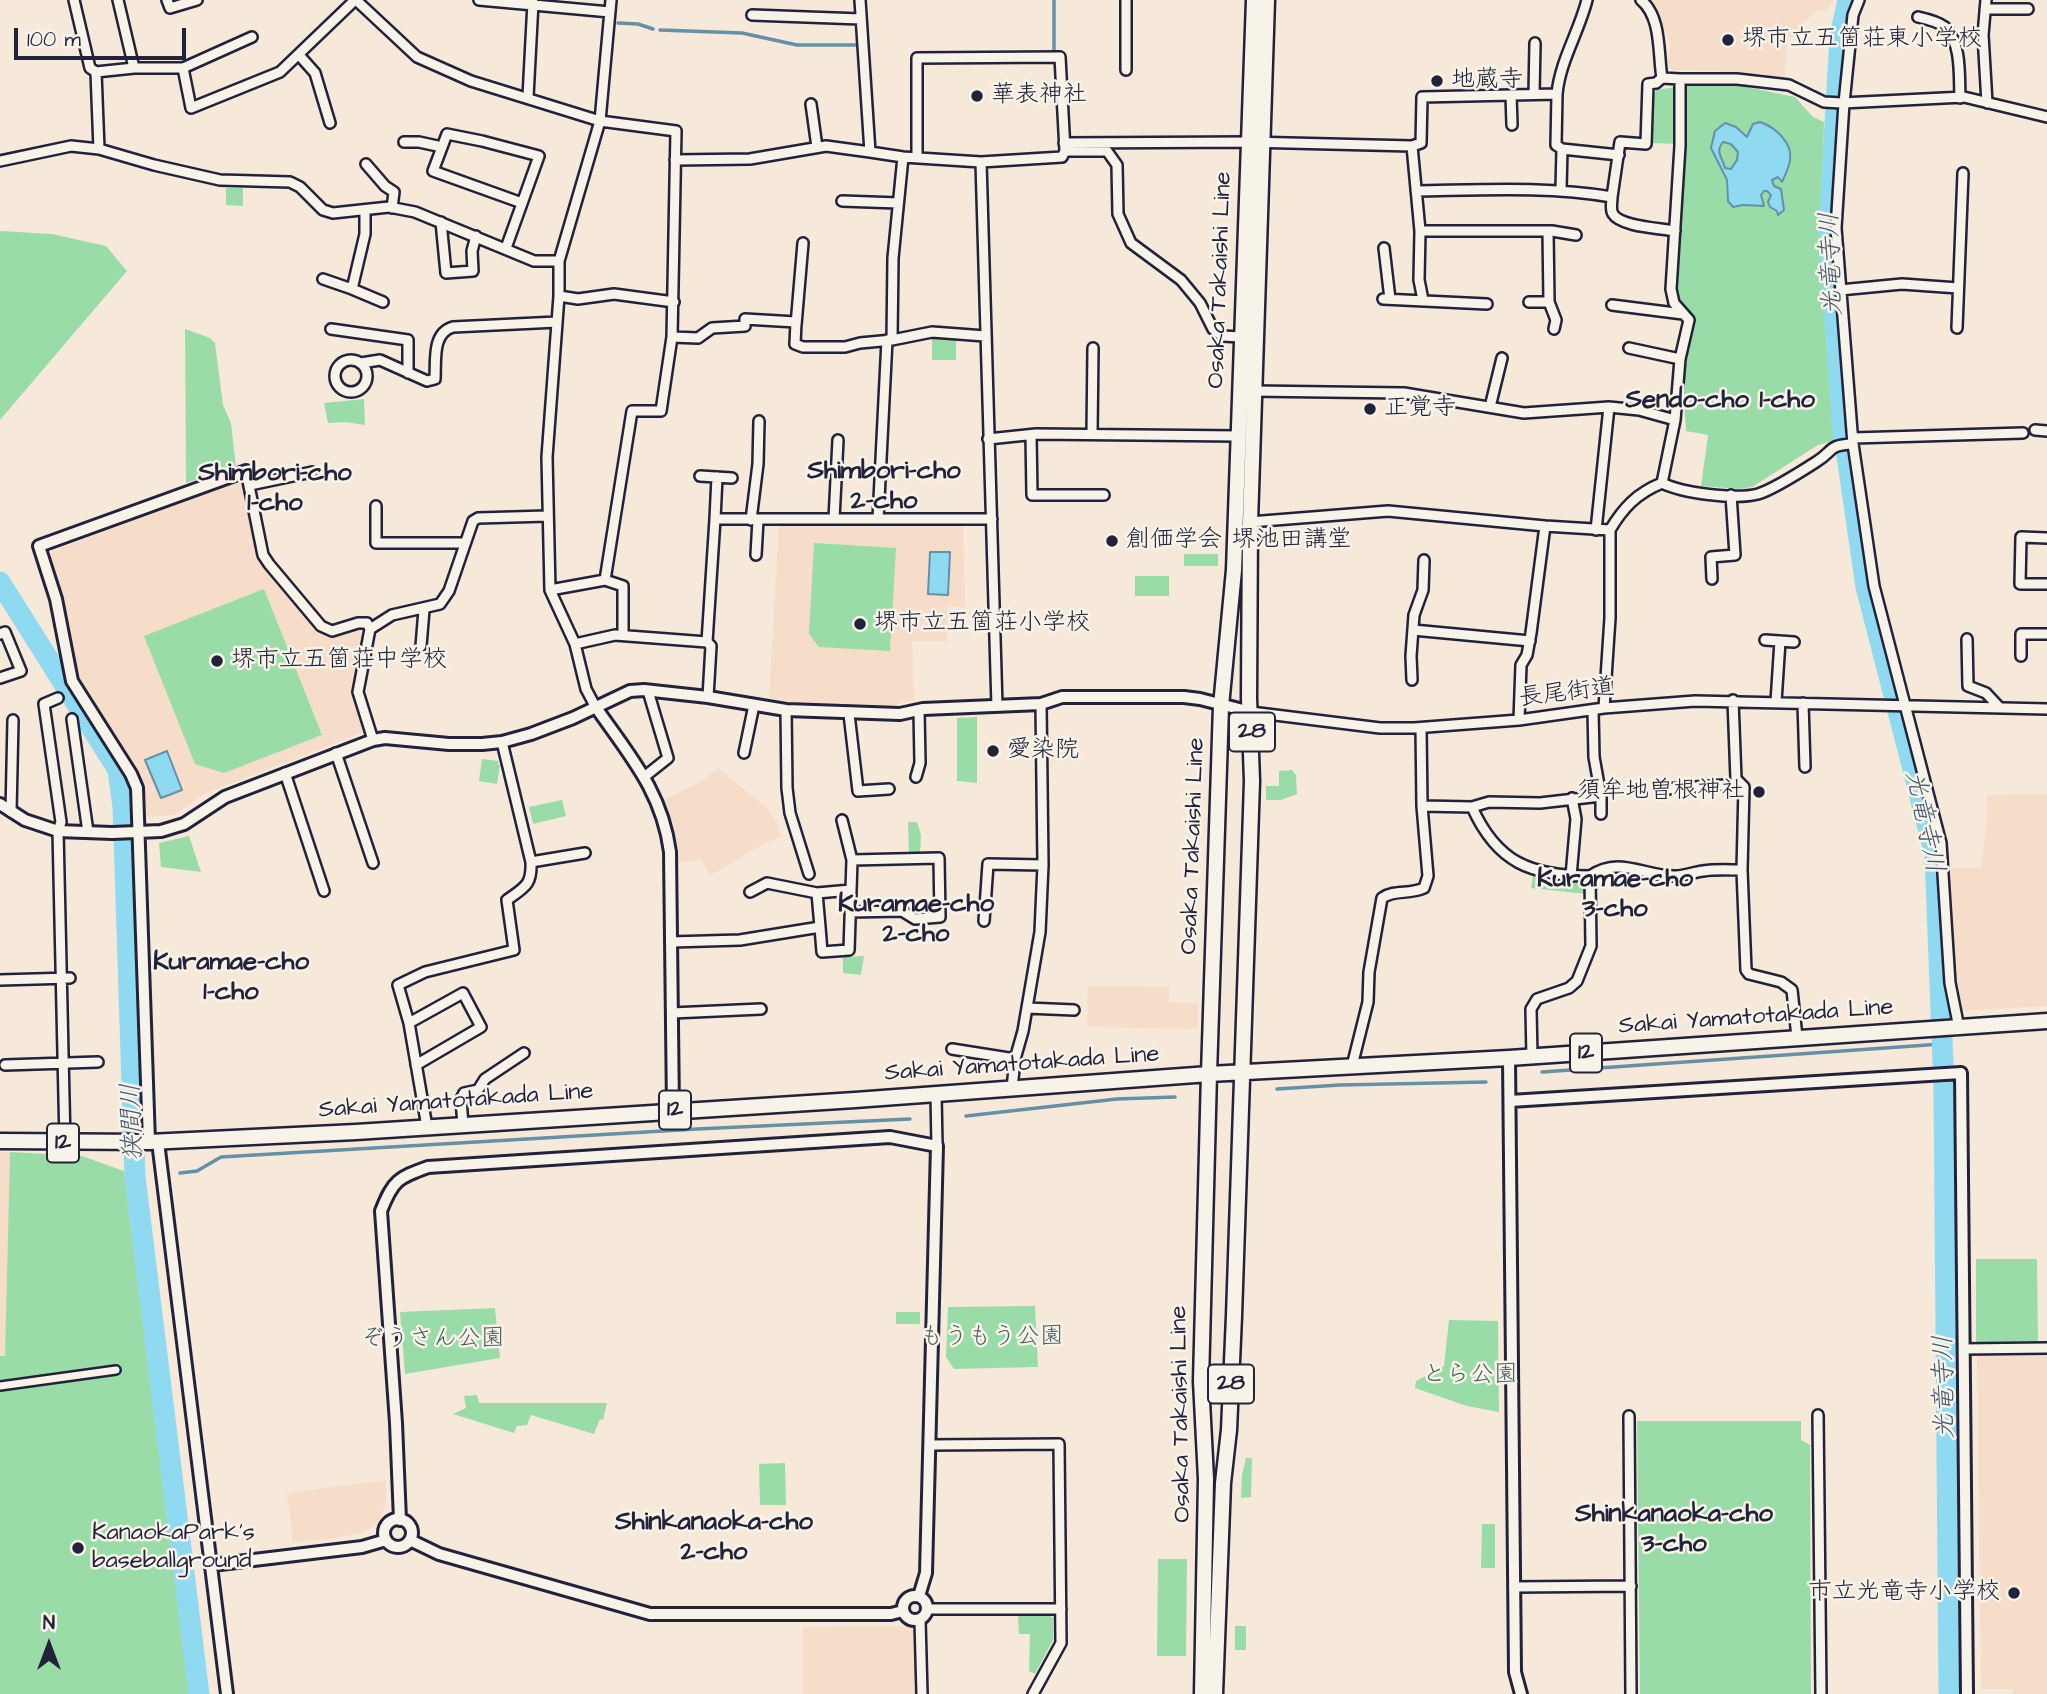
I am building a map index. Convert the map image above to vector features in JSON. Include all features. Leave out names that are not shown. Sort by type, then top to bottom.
[{"type":"main road","name":"Osaka Takaishi Line","points":[[1215,1694],[1223,1483],[1229,1430],[1234,1316],[1252,780],[1249,698],[1250,522],[1255,391],[1255,142],[1251,0]]},
{"type":"main road","name":"Osaka Takaishi Line","points":[[1202,1694],[1206,1479],[1201,1381],[1221,706],[1234,573],[1241,337],[1267,0]]},
{"type":"main road","name":"Sakai Yamatotakada Line","points":[[0,1141],[149,1142],[463,1125],[1209,1074],[1532,1057],[2047,1021]]},
{"type":"street","points":[[74,0],[90,68],[96,72],[134,68],[183,68],[252,37]]},
{"type":"street","points":[[118,0],[134,68]]},
{"type":"street","points":[[167,0],[170,8],[197,0]]},
{"type":"street","points":[[183,68],[191,108],[280,72],[355,0],[418,57],[471,81],[600,121],[677,131],[674,302],[672,337],[661,411],[632,411],[605,580]]},
{"type":"street","points":[[479,0],[533,2],[610,12]]},
{"type":"street","points":[[611,0],[600,121],[559,261],[559,296],[547,457],[550,590],[575,644],[586,689],[652,789],[668,836],[674,1110]]},
{"type":"street","points":[[860,0],[870,152]]},
{"type":"street","points":[[1126,0],[1126,71]]},
{"type":"street","points":[[1587,0],[1558,83],[1556,145],[1562,149],[1619,155]]},
{"type":"street","points":[[1641,0],[1658,35],[1662,78]]},
{"type":"street","points":[[1859,0],[1853,15],[1843,103],[1836,228],[1852,442],[1874,586],[1941,844],[1950,983],[1957,1028]]},
{"type":"street","points":[[528,97],[533,2]]},
{"type":"street","points":[[1987,103],[1983,35],[1986,4],[2028,9]]},
{"type":"street","points":[[752,15],[861,19]]},
{"type":"street","points":[[1919,17],[1937,22],[1947,29],[1959,62],[1960,97]]},
{"type":"street","points":[[1534,94],[1535,43]]},
{"type":"street","points":[[299,55],[315,73],[330,122]]},
{"type":"street","points":[[675,160],[750,159],[817,147],[903,157],[917,158],[981,162],[1062,157],[1065,147],[1060,57],[917,58],[917,158]]},
{"type":"street","points":[[96,72],[99,149]]},
{"type":"street","points":[[1675,231],[1625,223],[1615,218],[1611,211],[1620,142],[1646,144],[1648,83],[1656,83],[1662,78],[1737,79],[1788,85],[1828,102],[1843,103],[1960,97],[2047,117]]},
{"type":"street","points":[[1662,483],[1675,419],[1680,359],[1689,320],[1674,303],[1671,289],[1681,79]]},
{"type":"street","points":[[1065,147],[1255,142],[1412,146],[1421,143],[1422,97],[1557,94]]},
{"type":"street","points":[[1511,95],[1511,125]]},
{"type":"street","points":[[811,104],[817,147]]},
{"type":"street","points":[[506,248],[539,156],[447,134],[433,171],[522,203]]},
{"type":"street","points":[[404,142],[442,147]]},
{"type":"street","points":[[1,158],[71,146],[99,149],[220,180],[290,182],[300,187],[323,210],[333,213],[392,208],[415,212],[534,261],[559,261]]},
{"type":"street","points":[[1412,146],[1420,231],[1419,280],[1423,300]]},
{"type":"street","points":[[1065,147],[1107,151],[1117,165],[1118,214],[1131,243],[1181,280],[1200,303],[1213,329],[1222,336],[1241,337]]},
{"type":"street","points":[[1560,189],[1562,149]]},
{"type":"street","points":[[878,519],[893,258],[903,157]]},
{"type":"street","points":[[981,162],[997,706]]},
{"type":"street","points":[[366,164],[385,186],[394,192],[392,208]]},
{"type":"street","points":[[1957,328],[1963,173]]},
{"type":"street","points":[[1416,191],[1560,189],[1612,197]]},
{"type":"street","points":[[842,201],[898,203]]},
{"type":"street","points":[[352,289],[365,234],[365,211]]},
{"type":"street","points":[[441,222],[446,273],[473,271],[472,251],[476,236]]},
{"type":"street","points":[[1420,231],[1548,231],[1576,235]]},
{"type":"street","points":[[1548,231],[1549,302],[1556,320],[1554,330]]},
{"type":"street","points":[[803,243],[795,344],[803,347],[845,347],[932,332],[985,335]]},
{"type":"street","points":[[1384,248],[1386,299],[1487,303]]},
{"type":"street","points":[[323,279],[383,302]]},
{"type":"street","points":[[1840,290],[1902,284],[1958,288]]},
{"type":"street","points":[[559,296],[578,299],[614,294],[674,302]]},
{"type":"street","points":[[1529,302],[1549,302]]},
{"type":"street","points":[[1612,305],[1684,314]]},
{"type":"street","points":[[672,337],[698,338],[712,328],[745,326],[745,319],[796,323],[796,326]]},
{"type":"street","points":[[361,363],[380,360],[427,381],[435,379],[438,337],[444,330],[453,327],[557,322]]},
{"type":"street","points":[[331,330],[408,340],[408,373]]},
{"type":"street","points":[[1092,434],[1093,348]]},
{"type":"street","points":[[1629,348],[1680,359]]},
{"type":"street","points":[[1490,407],[1502,358]]},
{"type":"street","points":[[1239,391],[1404,393],[1524,412],[1609,407],[1639,410],[1675,419]]},
{"type":"street","points":[[1596,530],[1609,407]]},
{"type":"street","points":[[756,555],[760,421]]},
{"type":"street","points":[[2035,430],[2047,430]]},
{"type":"street","points":[[1604,708],[1610,618],[1610,530],[1633,499],[1648,488],[1662,483],[1701,494],[1759,494],[1819,461],[1830,448],[1838,445],[2023,433]]},
{"type":"street","points":[[988,439],[1092,434],[1238,436]]},
{"type":"street","points":[[1031,435],[1032,495],[1104,495]]},
{"type":"street","points":[[834,519],[838,440]]},
{"type":"street","points":[[227,1694],[212,1565],[149,1142],[136,833],[137,788],[131,774],[72,681],[56,599],[40,546],[246,471],[263,555],[269,564],[321,626],[332,631],[367,623],[370,629],[358,692],[373,740]]},
{"type":"street","points":[[250,485],[312,472]]},
{"type":"street","points":[[700,476],[732,478]]},
{"type":"street","points":[[706,642],[718,477]]},
{"type":"street","points":[[1712,579],[1711,557],[1735,555],[1731,495]]},
{"type":"street","points":[[376,506],[376,543],[465,543]]},
{"type":"street","points":[[1250,522],[1388,511],[1610,530]]},
{"type":"street","points":[[370,629],[392,615],[424,610],[440,604],[449,591],[473,521],[478,518],[547,516]]},
{"type":"street","points":[[715,519],[992,519]]},
{"type":"street","points":[[1519,720],[1521,665],[1530,641],[1545,526]]},
{"type":"street","points":[[2047,538],[2021,537],[2020,584],[2047,584]]},
{"type":"street","points":[[1412,680],[1414,615],[1423,590],[1424,560]]},
{"type":"street","points":[[550,590],[605,580],[623,586],[623,635]]},
{"type":"street","points":[[421,646],[424,610]]},
{"type":"street","points":[[1413,630],[1530,641]]},
{"type":"street","points":[[0,634],[5,632],[20,671],[0,678]]},
{"type":"street","points":[[2021,656],[2021,634],[2047,634]]},
{"type":"street","points":[[575,644],[599,637],[623,635],[706,642],[711,646],[708,697]]},
{"type":"street","points":[[1967,639],[1968,686],[1986,693],[2000,708]]},
{"type":"street","points":[[1765,640],[1794,642]]},
{"type":"street","points":[[1776,702],[1780,641]]},
{"type":"street","points":[[0,804],[25,820],[58,831],[136,833],[175,828],[225,797],[373,740],[385,738],[449,744],[502,742],[573,718],[630,691],[708,697],[786,710],[900,715],[919,710],[1041,704],[1062,697],[1184,697],[1251,712]]},
{"type":"street","points":[[644,777],[668,758],[648,691]]},
{"type":"street","points":[[58,698],[44,704],[61,822],[58,831],[66,978],[65,1143]]},
{"type":"street","points":[[1733,700],[1736,779],[1744,787],[1742,870],[1746,970],[1749,974],[1781,982],[1792,990],[1797,1037]]},
{"type":"street","name":"長尾街道","points":[[1251,712],[1380,727],[1421,727],[1519,720],[1666,702],[1733,700],[1903,706]]},
{"type":"street","points":[[1803,703],[1805,767]]},
{"type":"street","points":[[1013,1089],[1014,1059],[1027,1007],[1040,932],[1041,704]]},
{"type":"street","points":[[744,753],[754,705]]},
{"type":"street","points":[[1903,706],[2047,709]]},
{"type":"street","points":[[786,710],[790,813],[809,874]]},
{"type":"street","points":[[916,777],[920,763],[919,710]]},
{"type":"street","points":[[1593,710],[1594,757],[1601,796],[1601,814]]},
{"type":"street","points":[[849,713],[858,791],[889,789]]},
{"type":"street","points":[[72,719],[88,832]]},
{"type":"street","points":[[11,812],[13,720]]},
{"type":"street","points":[[1352,1066],[1368,1002],[1369,972],[1382,898],[1391,892],[1415,893],[1424,888],[1428,876],[1422,806],[1421,727]]},
{"type":"street","points":[[427,1127],[409,1023],[398,985],[425,972],[514,950],[507,900],[526,886],[532,877],[531,862],[502,742]]},
{"type":"street","points":[[0,743],[12,743]]},
{"type":"street","points":[[336,754],[373,863]]},
{"type":"street","points":[[285,773],[324,891]]},
{"type":"street","points":[[1665,789],[1740,784]]},
{"type":"street","points":[[1422,806],[1472,807],[1489,802],[1540,803],[1601,796]]},
{"type":"street","points":[[1571,876],[1576,819],[1572,798]]},
{"type":"street","points":[[1472,807],[1485,833],[1513,861],[1550,875],[1590,876],[1608,867],[1639,869],[1675,876],[1705,871],[1742,870]]},
{"type":"street","points":[[817,893],[822,952],[849,950],[852,860],[842,820]]},
{"type":"street","points":[[531,862],[585,853]]},
{"type":"street","points":[[850,912],[902,911],[915,919],[940,917],[939,858],[852,860]]},
{"type":"street","points":[[985,921],[988,864],[1042,865]]},
{"type":"street","points":[[1532,1057],[1531,1009],[1537,999],[1569,988],[1577,981],[1591,946],[1590,876]]},
{"type":"street","points":[[750,892],[767,883],[817,893],[851,890]]},
{"type":"street","points":[[671,942],[740,940],[820,927]]},
{"type":"street","points":[[0,980],[66,978]]},
{"type":"street","points":[[409,1023],[463,993],[481,1027],[416,1065]]},
{"type":"street","points":[[1027,1007],[1074,1010]]},
{"type":"street","points":[[672,1013],[761,1009]]},
{"type":"street","points":[[952,1049],[1014,1059]]},
{"type":"street","points":[[463,1125],[461,1099],[464,1093],[478,1090],[485,1079],[524,1053]]},
{"type":"street","points":[[1509,1058],[1515,1672],[1521,1694]]},
{"type":"street","points":[[5,1065],[98,1062]]},
{"type":"street","points":[[1510,1101],[1961,1073],[1967,1694]]},
{"type":"street","points":[[919,1596],[926,1573],[936,1094]]},
{"type":"street","points":[[400,1520],[382,1211],[394,1184],[428,1167],[890,1137],[937,1146]]},
{"type":"street","points":[[1964,1349],[2047,1348]]},
{"type":"street","points":[[0,1386],[116,1370]]},
{"type":"street","points":[[1818,1415],[1821,1694]]},
{"type":"street","points":[[1629,1416],[1632,1694]]},
{"type":"street","points":[[930,1445],[1059,1444],[1061,1643],[1033,1694]]},
{"type":"street","points":[[386,1540],[386,1528],[391,1521],[400,1520],[410,1527],[410,1541]]},
{"type":"street","points":[[212,1565],[362,1546],[386,1540],[398,1547],[410,1541]]},
{"type":"street","points":[[410,1541],[439,1554],[650,1615],[891,1614],[903,1611]]},
{"type":"street","points":[[1514,1587],[1631,1586]]},
{"type":"street","points":[[913,1596],[919,1596],[927,1602],[928,1609],[920,1620],[909,1619],[903,1611],[906,1600],[913,1596]]},
{"type":"street","points":[[928,1609],[1061,1609]]},
{"type":"street","points":[[920,1620],[922,1694]]},
{"type":"shaded area","name":"堺市立五箇荘東小学校","points":[[1651,0],[1833,0],[1828,9],[1818,11],[1801,24],[1797,38],[1788,37],[1784,78],[1718,71],[1672,70],[1668,64],[1670,43]]},
{"type":"shaded area","name":"堺市立五箇荘中学校","points":[[239,481],[245,483],[259,560],[315,631],[333,638],[356,629],[365,635],[352,694],[363,729],[361,733],[206,793],[175,815],[146,817],[141,783],[79,685],[61,593],[50,558],[53,551]]},
{"type":"shaded area","name":"堺市立五箇荘小学校","points":[[963,523],[965,607],[947,607],[947,641],[912,641],[914,701],[895,706],[857,706],[799,703],[769,698],[779,524]]},
{"type":"shaded area","points":[[718,768],[766,807],[775,819],[781,837],[765,843],[711,875],[701,860],[679,863],[675,833],[664,800],[701,782]]},
{"type":"shaded area","points":[[2047,794],[2047,1006],[1962,1011],[1953,982],[1949,868],[1981,868],[1987,824],[1987,795]]},
{"type":"shaded area","points":[[1088,986],[1169,987],[1169,1003],[1198,1003],[1198,1029],[1087,1027]]},
{"type":"shaded area","points":[[0,1152],[10,1152],[5,1356],[0,1356]]},
{"type":"shaded area","name":"市立光竜寺小学校","points":[[2047,1353],[2047,1694],[2013,1694],[2013,1689],[1981,1689],[1977,1354]]},
{"type":"shaded area","points":[[386,1480],[386,1501],[376,1524],[362,1533],[293,1542],[287,1493]]},
{"type":"shaded area","points":[[917,1626],[916,1694],[803,1694],[803,1627]]},
{"type":"green space","points":[[1684,83],[1742,86],[1795,97],[1813,117],[1824,122],[1822,275],[1839,439],[1818,445],[1752,487],[1739,489],[1701,486],[1708,435],[1686,431],[1683,384],[1685,360],[1694,324],[1691,314],[1679,302],[1675,284],[1684,148]]},
{"type":"green space","points":[[1676,87],[1677,144],[1653,143],[1652,103],[1656,90]]},
{"type":"green space","points":[[226,188],[243,188],[243,206],[226,205]]},
{"type":"green space","points":[[0,231],[52,234],[106,246],[127,271],[0,420]]},
{"type":"green space","points":[[185,329],[210,338],[215,343],[223,405],[231,423],[236,468],[186,483]]},
{"type":"green space","points":[[932,337],[956,338],[956,360],[932,360]]},
{"type":"green space","points":[[364,399],[365,425],[328,423],[324,403]]},
{"type":"green space","points":[[814,543],[896,548],[890,651],[819,647],[809,634]]},
{"type":"green space","points":[[1184,554],[1218,554],[1218,566],[1184,566]]},
{"type":"green space","points":[[1135,576],[1169,576],[1169,596],[1135,596]]},
{"type":"green space","points":[[264,589],[322,735],[224,773],[195,764],[144,636]]},
{"type":"green space","points":[[977,717],[977,783],[957,781],[957,718]]},
{"type":"green space","points":[[482,759],[498,761],[500,765],[497,784],[479,781]]},
{"type":"green space","points":[[1292,770],[1296,775],[1297,794],[1281,800],[1266,800],[1266,786],[1279,786],[1279,771]]},
{"type":"green space","points":[[562,800],[566,816],[533,824],[529,807]]},
{"type":"green space","points":[[908,822],[917,822],[921,835],[920,854],[909,854]]},
{"type":"green space","points":[[189,836],[201,872],[161,867],[159,843]]},
{"type":"green space","points":[[1533,875],[1558,881],[1586,882],[1586,894],[1531,888]]},
{"type":"green space","points":[[864,956],[861,975],[843,973],[843,957]]},
{"type":"green space","points":[[10,1152],[82,1156],[124,1171],[189,1694],[0,1694],[0,1356],[5,1356]]},
{"type":"green space","points":[[1976,1259],[2037,1259],[2038,1344],[1976,1345]]},
{"type":"green space","name":"もうもう公園","points":[[1035,1306],[1038,1367],[954,1369],[946,1357],[948,1307]]},
{"type":"green space","name":"ぞうさん公園","points":[[495,1308],[500,1358],[405,1374],[400,1312]]},
{"type":"green space","points":[[896,1312],[920,1312],[920,1324],[896,1324]]},
{"type":"green space","name":"とら公園","points":[[1449,1320],[1498,1321],[1499,1412],[1467,1406],[1415,1388],[1416,1381],[1444,1366]]},
{"type":"green space","points":[[477,1395],[479,1403],[607,1403],[603,1420],[600,1419],[594,1434],[531,1415],[527,1425],[517,1426],[514,1433],[453,1414],[466,1408],[464,1396]]},
{"type":"green space","points":[[1637,1421],[1801,1421],[1801,1440],[1810,1445],[1811,1694],[1640,1694]]},
{"type":"green space","points":[[1246,1458],[1252,1458],[1251,1497],[1241,1498],[1242,1475]]},
{"type":"green space","points":[[785,1463],[786,1505],[760,1505],[759,1464]]},
{"type":"green space","points":[[1482,1524],[1495,1524],[1495,1568],[1481,1568]]},
{"type":"green space","points":[[1158,1559],[1187,1559],[1186,1656],[1157,1656]]},
{"type":"green space","points":[[1049,1615],[1053,1618],[1053,1640],[1035,1674],[1029,1671],[1030,1634],[1019,1634],[1018,1616]]},
{"type":"green space","points":[[1235,1626],[1246,1626],[1246,1650],[1235,1650]]},
{"type":"water","points":[[1760,122],[1771,128],[1782,136],[1789,148],[1789,163],[1782,182],[1778,177],[1772,180],[1774,186],[1781,189],[1784,210],[1778,215],[1777,211],[1770,207],[1768,202],[1771,195],[1767,191],[1761,195],[1764,206],[1733,207],[1728,201],[1727,180],[1711,148],[1715,131],[1725,123],[1736,127],[1747,137],[1753,124]],"holes":[[[1723,142],[1731,144],[1738,152],[1737,160],[1731,169],[1725,168],[1719,152]]]},
{"type":"water","points":[[930,552],[950,552],[948,595],[928,594]]},
{"type":"water","points":[[167,751],[182,790],[161,798],[145,760]]},
{"type":"waterway","points":[[1054,0],[1054,53]]},
{"type":"waterway","name":"光竜寺川","points":[[1848,0],[1840,36],[1829,229],[1842,422],[1866,587],[1935,855],[1944,1089],[1949,1694]]},
{"type":"waterway","points":[[618,23],[638,24],[653,29]]},
{"type":"waterway","points":[[660,30],[742,33],[797,45],[855,45]]},
{"type":"waterway","name":"狭間川","points":[[0,582],[118,770],[123,807],[135,1177],[199,1694]]},
{"type":"waterway","points":[[1542,1072],[1942,1044]]},
{"type":"waterway","points":[[1277,1089],[1486,1082]]},
{"type":"waterway","points":[[966,1116],[1117,1099],[1175,1097]]},
{"type":"waterway","points":[[180,1173],[197,1171],[221,1157],[910,1119]]},
{"type":"place","name":"堺市立五箇荘東小学校","points":[[1728,40]]},
{"type":"place","name":"地蔵寺","points":[[1437,81]]},
{"type":"place","name":"華表神社","points":[[977,96]]},
{"type":"place","name":"正覚寺","points":[[1370,409]]},
{"type":"place","name":"創価学会 堺池田講堂","points":[[1112,541]]},
{"type":"place","name":"堺市立五箇荘小学校","points":[[860,624]]},
{"type":"place","name":"堺市立五箇荘中学校","points":[[217,661]]},
{"type":"place","name":"愛染院","points":[[993,751]]},
{"type":"place","name":"須牟地曽根神社","points":[[1759,792]]},
{"type":"place","name":"KanaokaPark's baseballground","points":[[78,1548]]},
{"type":"place","name":"市立光竜寺小学校","points":[[2014,1593]]},
{"type":"district","name":"Sendo-cho 1-cho","points":[[1720,402]]},
{"type":"district","name":"Shimbori-cho 2-cho","points":[[884,488]]},
{"type":"district","name":"Shimbori-cho 1-cho","points":[[275,490]]},
{"type":"district","name":"Kuramae-cho 3-cho","points":[[1615,896]]},
{"type":"district","name":"Kuramae-cho 2-cho","points":[[916,920]]},
{"type":"district","name":"Kuramae-cho 1-cho","points":[[231,979]]},
{"type":"district","name":"Shinkanaoka-cho 3-cho","points":[[1674,1531]]},
{"type":"district","name":"Shinkanaoka-cho 2-cho","points":[[714,1539]]}]
